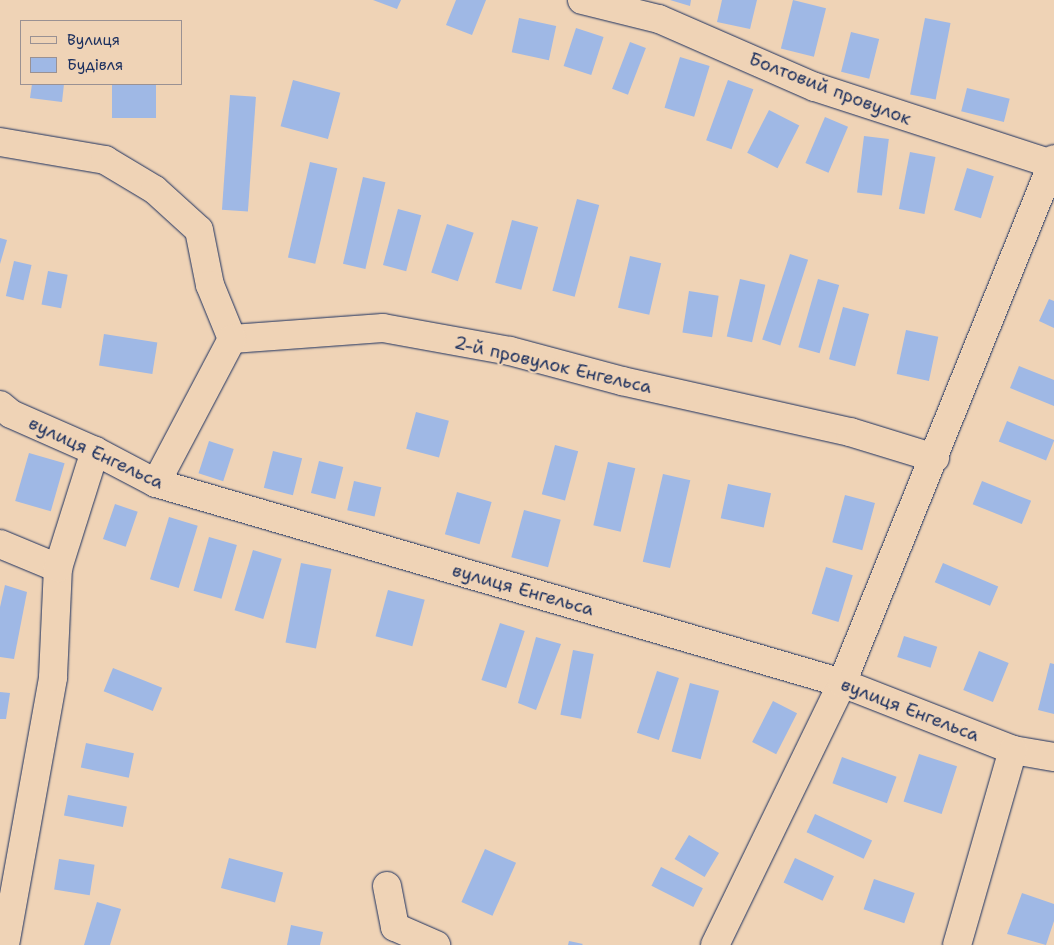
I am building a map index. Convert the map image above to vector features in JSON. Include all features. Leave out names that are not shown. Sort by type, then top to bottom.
[{"type":"street","name":"Болтовий провулок","points":[[582,0],[659,19],[815,87],[1053,162]]},
{"type":"street","points":[[0,142],[105,160],[155,190],[198,230],[210,285],[232,339],[156,483]]},
{"type":"street","points":[[715,945],[842,683],[935,458],[1053,162]]},
{"type":"street","name":"2-й провулок Енгельса","points":[[232,339],[383,328],[510,351],[622,381],[850,432],[935,458]]},
{"type":"street","name":"вулиця Енгельса","points":[[0,405],[11,414],[95,451],[156,483],[842,683],[1013,750],[1054,757]]},
{"type":"street","points":[[5,945],[11,854],[53,677],[58,568],[95,451]]},
{"type":"street","points":[[0,544],[58,568]]},
{"type":"street","points":[[957,945],[1013,750]]},
{"type":"street","points":[[387,886],[395,927],[436,945]]},
{"type":"building","points":[[373,0],[401,0],[397,9]]},
{"type":"building","points":[[456,0],[486,0],[472,35],[446,25]]},
{"type":"building","points":[[670,0],[691,0],[690,6]]},
{"type":"building","points":[[722,0],[757,0],[750,29],[717,22]]},
{"type":"building","points":[[793,0],[826,8],[814,57],[781,49]]},
{"type":"building","points":[[519,18],[556,26],[549,60],[512,52]]},
{"type":"building","points":[[925,18],[951,23],[936,100],[910,95]]},
{"type":"building","points":[[576,28],[604,37],[591,75],[564,66]]},
{"type":"building","points":[[851,32],[879,39],[869,79],[841,72]]},
{"type":"building","points":[[630,42],[646,48],[628,95],[612,89]]},
{"type":"building","points":[[680,57],[710,66],[694,117],[665,108]]},
{"type":"building","points":[[293,80],[340,93],[328,139],[281,126]]},
{"type":"building","points":[[728,80],[753,89],[731,149],[706,140]]},
{"type":"building","points":[[32,85],[64,85],[62,102],[30,98]]},
{"type":"building","points":[[112,85],[156,85],[156,118],[112,118]]},
{"type":"building","points":[[967,88],[1010,99],[1004,122],[961,111]]},
{"type":"building","points":[[230,95],[256,97],[248,212],[222,210]]},
{"type":"building","points":[[769,110],[799,125],[778,168],[747,153]]},
{"type":"building","points":[[825,117],[848,127],[828,173],[805,163]]},
{"type":"building","points":[[864,136],[889,139],[882,196],[857,193]]},
{"type":"building","points":[[910,152],[936,157],[924,214],[899,209]]},
{"type":"building","points":[[310,162],[337,168],[315,264],[288,257]]},
{"type":"building","points":[[967,168],[994,176],[981,218],[954,210]]},
{"type":"building","points":[[363,177],[385,182],[365,269],[343,264]]},
{"type":"building","points":[[577,199],[599,205],[575,297],[552,291]]},
{"type":"building","points":[[398,209],[421,215],[406,271],[383,265]]},
{"type":"building","points":[[512,220],[538,227],[521,290],[495,283]]},
{"type":"building","points":[[447,224],[474,233],[458,281],[431,273]]},
{"type":"building","points":[[0,238],[7,240],[0,264]]},
{"type":"building","points":[[790,254],[808,260],[780,345],[762,340]]},
{"type":"building","points":[[630,256],[661,263],[649,315],[618,308]]},
{"type":"building","points":[[14,261],[32,265],[23,300],[6,296]]},
{"type":"building","points":[[48,271],[68,275],[61,308],[42,304]]},
{"type":"building","points":[[740,279],[765,285],[752,342],[727,336]]},
{"type":"building","points":[[818,279],[839,285],[820,353],[798,347]]},
{"type":"building","points":[[689,291],[719,296],[712,337],[682,332]]},
{"type":"building","points":[[1049,299],[1054,301],[1054,328],[1039,321]]},
{"type":"building","points":[[843,307],[869,314],[855,366],[829,359]]},
{"type":"building","points":[[906,330],[938,337],[929,381],[897,374]]},
{"type":"building","points":[[104,334],[157,342],[152,374],[99,366]]},
{"type":"building","points":[[1019,366],[1054,380],[1054,406],[1010,388]]},
{"type":"building","points":[[416,412],[449,421],[439,458],[406,449]]},
{"type":"building","points":[[1007,421],[1054,440],[1046,461],[999,441]]},
{"type":"building","points":[[209,441],[234,449],[223,481],[198,473]]},
{"type":"building","points":[[555,445],[578,451],[565,500],[542,494]]},
{"type":"building","points":[[273,451],[302,458],[293,495],[264,488]]},
{"type":"building","points":[[29,453],[65,463],[51,511],[15,501]]},
{"type":"building","points":[[319,461],[343,467],[335,499],[311,493]]},
{"type":"building","points":[[608,462],[635,468],[621,532],[593,525]]},
{"type":"building","points":[[663,474],[690,480],[670,568],[643,562]]},
{"type":"building","points":[[354,481],[381,487],[375,517],[347,510]]},
{"type":"building","points":[[982,481],[1031,501],[1022,524],[973,504]]},
{"type":"building","points":[[728,484],[771,493],[764,527],[721,518]]},
{"type":"building","points":[[457,492],[492,502],[479,544],[445,534]]},
{"type":"building","points":[[845,495],[875,503],[862,550],[832,542]]},
{"type":"building","points":[[115,504],[138,512],[126,547],[103,539]]},
{"type":"building","points":[[524,510],[561,520],[548,567],[511,557]]},
{"type":"building","points":[[169,517],[198,526],[179,588],[150,579]]},
{"type":"building","points":[[209,537],[237,545],[221,599],[194,591]]},
{"type":"building","points":[[253,550],[282,559],[263,619],[235,610]]},
{"type":"building","points":[[301,563],[331,569],[316,648],[286,643]]},
{"type":"building","points":[[943,563],[998,586],[990,606],[935,582]]},
{"type":"building","points":[[826,567],[853,575],[838,622],[812,614]]},
{"type":"building","points":[[5,585],[27,592],[14,659],[0,657],[0,607]]},
{"type":"building","points":[[388,590],[425,600],[412,646],[376,636]]},
{"type":"building","points":[[500,623],[525,631],[506,688],[481,680]]},
{"type":"building","points":[[904,636],[937,647],[930,668],[897,657]]},
{"type":"building","points":[[536,637],[561,644],[536,710],[518,703]]},
{"type":"building","points":[[573,650],[594,654],[581,719],[560,715]]},
{"type":"building","points":[[979,651],[1009,663],[993,702],[963,690]]},
{"type":"building","points":[[1050,663],[1054,664],[1054,714],[1038,710]]},
{"type":"building","points":[[113,668],[162,688],[153,711],[104,691]]},
{"type":"building","points":[[657,671],[679,678],[659,740],[637,733]]},
{"type":"building","points":[[690,683],[719,691],[701,759],[672,752]]},
{"type":"building","points":[[0,692],[10,693],[6,719],[0,719]]},
{"type":"building","points":[[773,701],[797,713],[776,754],[752,742]]},
{"type":"building","points":[[86,743],[134,753],[129,778],[81,767]]},
{"type":"building","points":[[919,754],[957,766],[942,814],[904,802]]},
{"type":"building","points":[[842,757],[897,777],[887,803],[832,783]]},
{"type":"building","points":[[68,795],[127,806],[123,827],[64,816]]},
{"type":"building","points":[[815,814],[872,841],[864,859],[807,832]]},
{"type":"building","points":[[689,835],[719,853],[705,877],[675,859]]},
{"type":"building","points":[[485,849],[516,863],[492,916],[461,902]]},
{"type":"building","points":[[229,858],[283,872],[275,902],[221,888]]},
{"type":"building","points":[[795,858],[834,876],[823,901],[784,882]]},
{"type":"building","points":[[59,859],[95,865],[90,895],[54,890]]},
{"type":"building","points":[[661,867],[703,888],[693,907],[651,886]]},
{"type":"building","points":[[874,879],[915,893],[904,923],[864,909]]},
{"type":"building","points":[[1022,893],[1054,904],[1054,921],[1046,945],[1007,934]]},
{"type":"building","points":[[97,902],[121,909],[110,945],[84,945]]},
{"type":"building","points":[[291,925],[323,932],[320,945],[287,945]]},
{"type":"building","points":[[569,941],[583,944],[568,945]]}]
